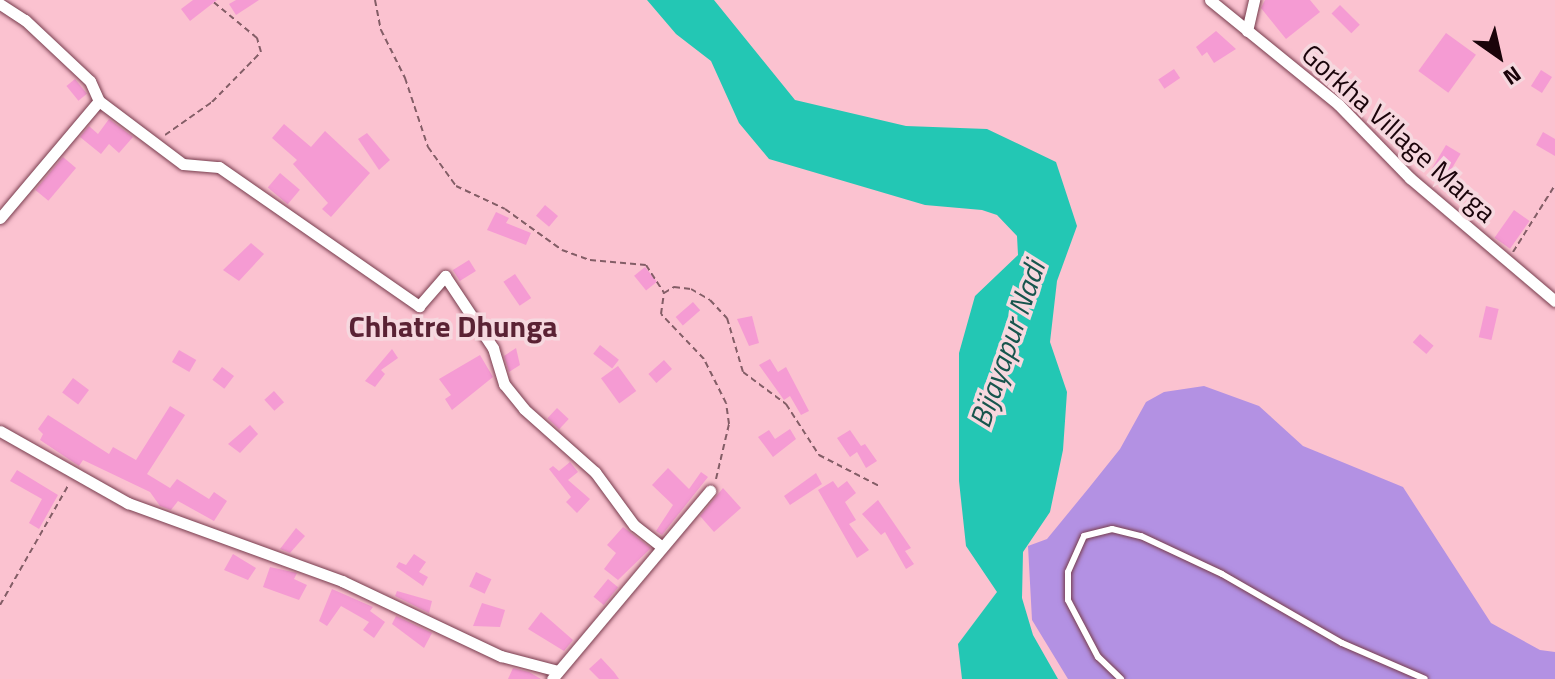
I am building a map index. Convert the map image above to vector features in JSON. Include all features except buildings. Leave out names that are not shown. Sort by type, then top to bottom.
[{"type":"street","name":"Gorkha Village Marga","points":[[1210,0],[1339,105],[1410,178],[1555,301]]},
{"type":"street","points":[[1247,31],[1254,0]]},
{"type":"street","points":[[0,4],[25,20],[90,81],[99,101],[183,164],[219,167],[419,306],[445,276],[493,348],[504,384],[524,409],[595,472],[634,525],[660,545]]},
{"type":"street","points":[[0,218],[99,101]]},
{"type":"street","points":[[0,431],[128,503],[342,581],[501,656],[555,675],[660,545],[710,491]]},
{"type":"lane","points":[[1121,679],[1098,657],[1068,600],[1068,572],[1084,536],[1112,529],[1141,536],[1222,574],[1342,643],[1425,679]]},
{"type":"path","points":[[154,143],[212,102],[261,52],[257,38],[211,0]]},
{"type":"path","points":[[375,0],[381,30],[405,78],[428,147],[456,186],[505,209],[562,250],[590,260],[646,265],[664,293],[661,314],[704,359],[726,403],[729,424],[723,467],[710,491]]},
{"type":"path","points":[[1507,261],[1555,185]]},
{"type":"path","points":[[664,293],[691,289],[710,300],[727,318],[743,372],[786,404],[819,455],[879,486]]},
{"type":"path","points":[[0,605],[75,472]]},
{"type":"shaded area","points":[[1204,386],[1259,406],[1303,446],[1403,487],[1491,623],[1540,650],[1555,652],[1555,679],[1068,679],[1032,620],[1028,546],[1047,539],[1088,489],[1120,449],[1146,402],[1164,392]]},
{"type":"water","name":"Bijayapur Nadi","points":[[647,0],[714,0],[795,100],[906,126],[987,129],[1056,162],[1077,226],[1057,281],[1050,342],[1067,392],[1063,450],[1050,512],[1023,552],[1022,598],[1033,635],[1058,679],[962,679],[958,644],[997,592],[966,546],[959,481],[959,353],[975,296],[1018,255],[1017,236],[997,215],[982,210],[925,205],[769,159],[739,123],[711,61],[676,34]]},
{"type":"district","name":"Chhatre Dhunga","points":[[453,326]]}]
